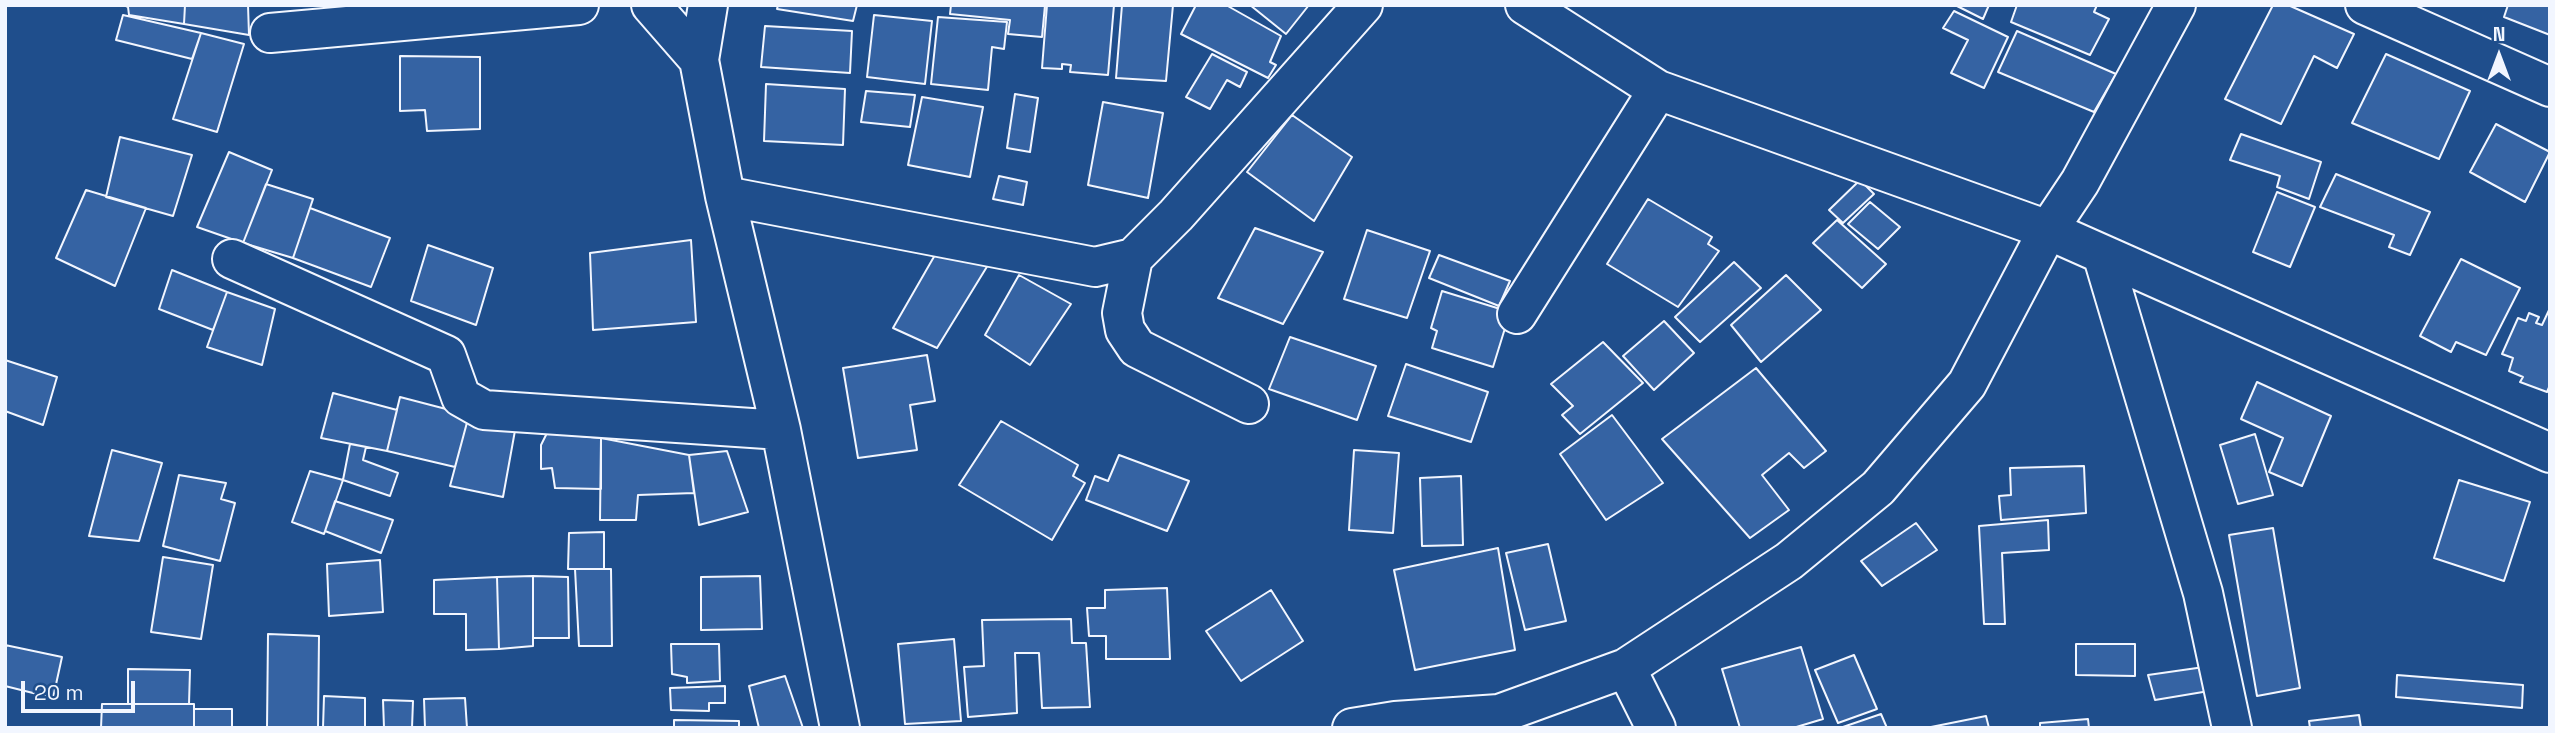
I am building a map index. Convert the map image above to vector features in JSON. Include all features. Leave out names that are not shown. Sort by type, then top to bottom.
[{"type":"street","points":[[270,33],[579,5]]},
{"type":"street","points":[[651,5],[699,61]]},
{"type":"street","points":[[708,5],[699,61],[725,196],[781,430],[840,728]]},
{"type":"street","points":[[725,196],[1095,267],[1133,258],[1176,215],[1363,5]]},
{"type":"street","points":[[1525,5],[1658,90],[2048,230],[2103,257],[2550,453]]},
{"type":"street","points":[[1352,728],[1395,721],[1488,721],[1626,668],[1789,561],[1878,488],[1967,384],[2048,230],[2080,182],[2176,5]]},
{"type":"street","points":[[2365,5],[2550,87]]},
{"type":"street","points":[[1517,314],[1658,90]]},
{"type":"street","points":[[2103,257],[2203,593],[2232,728]]},
{"type":"street","points":[[1133,258],[1122,313],[1125,330],[1136,348],[1249,404]]},
{"type":"street","points":[[232,259],[446,355],[461,397],[484,410],[781,430]]},
{"type":"street","points":[[1626,668],[1656,728]]},
{"type":"building","points":[[124,5],[185,5],[184,24],[129,15],[128,7]]},
{"type":"building","points":[[185,5],[248,5],[249,35],[184,24]]},
{"type":"building","points":[[778,5],[857,5],[853,21],[777,9]]},
{"type":"building","points":[[951,5],[1045,5],[1042,37],[1008,34],[1010,20],[950,14]]},
{"type":"building","points":[[1047,5],[1114,5],[1108,75],[1070,72],[1071,65],[1062,64],[1062,69],[1042,68]]},
{"type":"building","points":[[1122,5],[1173,5],[1166,81],[1116,78]]},
{"type":"building","points":[[1196,5],[1226,5],[1281,36],[1270,62],[1276,65],[1268,78],[1181,34]]},
{"type":"building","points":[[1250,5],[1309,5],[1286,34]]},
{"type":"building","points":[[1955,5],[1989,5],[1983,19]]},
{"type":"building","points":[[2017,5],[2097,5],[2094,12],[2109,19],[2090,55],[2011,22]]},
{"type":"building","points":[[2273,5],[2288,5],[2354,34],[2337,68],[2314,56],[2281,124],[2225,99]]},
{"type":"building","points":[[2508,5],[2550,5],[2550,35],[2504,17]]},
{"type":"building","points":[[1954,11],[2008,37],[1984,88],[1951,73],[1968,40],[1943,28]]},
{"type":"building","points":[[123,15],[201,33],[192,59],[116,40]]},
{"type":"building","points":[[874,15],[932,21],[925,84],[867,77]]},
{"type":"building","points":[[938,17],[1007,22],[1004,49],[992,47],[988,90],[931,84]]},
{"type":"building","points":[[765,26],[852,31],[850,73],[761,67]]},
{"type":"building","points":[[2017,31],[2116,74],[2094,112],[1998,72]]},
{"type":"building","points":[[201,33],[244,44],[217,132],[173,119]]},
{"type":"building","points":[[1212,54],[1247,72],[1240,87],[1227,80],[1210,109],[1186,97]]},
{"type":"building","points":[[2386,54],[2470,91],[2439,159],[2352,123]]},
{"type":"building","points":[[400,56],[480,57],[480,129],[427,131],[425,110],[400,111]]},
{"type":"building","points":[[766,84],[845,89],[843,145],[764,141]]},
{"type":"building","points":[[866,91],[915,95],[910,127],[861,122]]},
{"type":"building","points":[[1015,94],[1038,98],[1030,152],[1007,148]]},
{"type":"building","points":[[922,97],[983,107],[970,177],[908,165]]},
{"type":"building","points":[[1103,102],[1163,113],[1148,198],[1088,185]]},
{"type":"building","points":[[1292,115],[1352,157],[1314,221],[1247,172]]},
{"type":"building","points":[[2496,124],[2550,152],[2525,202],[2470,172]]},
{"type":"building","points":[[2241,134],[2321,162],[2309,199],[2277,187],[2280,176],[2230,160]]},
{"type":"building","points":[[120,137],[192,155],[173,216],[106,197]]},
{"type":"building","points":[[229,152],[272,170],[243,243],[197,227]]},
{"type":"building","points":[[2336,174],[2430,212],[2410,255],[2389,247],[2394,235],[2320,207]]},
{"type":"building","points":[[999,176],[1027,182],[1023,205],[993,199]]},
{"type":"building","points":[[1860,180],[1874,194],[1843,223],[1829,210]]},
{"type":"building","points":[[266,184],[313,199],[293,258],[243,243]]},
{"type":"building","points":[[86,190],[146,208],[115,286],[56,258]]},
{"type":"building","points":[[2277,192],[2315,207],[2290,267],[2253,252]]},
{"type":"building","points":[[1648,199],[1712,237],[1708,244],[1719,251],[1678,307],[1607,264]]},
{"type":"building","points":[[1870,202],[1900,227],[1878,249],[1848,224]]},
{"type":"building","points":[[310,208],[390,238],[371,287],[293,258]]},
{"type":"building","points":[[1837,220],[1886,264],[1862,288],[1813,243]]},
{"type":"building","points":[[1255,228],[1323,252],[1283,324],[1218,298]]},
{"type":"building","points":[[1367,230],[1430,251],[1407,318],[1344,299]]},
{"type":"building","points":[[691,240],[696,322],[593,330],[590,253]]},
{"type":"building","points":[[428,245],[493,268],[476,325],[411,301]]},
{"type":"building","points":[[939,248],[988,265],[937,348],[893,328]]},
{"type":"building","points":[[1439,255],[1510,281],[1499,306],[1429,278]]},
{"type":"building","points":[[2461,259],[2520,288],[2486,355],[2456,342],[2451,352],[2420,336]]},
{"type":"building","points":[[1734,262],[1761,288],[1700,342],[1675,317]]},
{"type":"building","points":[[172,270],[227,292],[213,330],[159,309]]},
{"type":"building","points":[[1019,275],[1071,304],[1030,365],[985,335]]},
{"type":"building","points":[[1786,275],[1821,310],[1761,362],[1731,325]]},
{"type":"building","points":[[1442,291],[1510,312],[1493,367],[1432,348],[1437,331],[1431,328]]},
{"type":"building","points":[[227,292],[275,309],[262,365],[207,347]]},
{"type":"building","points":[[2550,308],[2550,385],[2547,392],[2520,382],[2523,377],[2509,371],[2513,358],[2502,354],[2518,318],[2526,321],[2529,313],[2539,317],[2536,323],[2542,325]]},
{"type":"building","points":[[1664,321],[1694,353],[1654,390],[1623,356]]},
{"type":"building","points":[[1290,337],[1376,366],[1357,420],[1269,389]]},
{"type":"building","points":[[1603,342],[1643,383],[1580,434],[1562,415],[1573,406],[1551,384]]},
{"type":"building","points":[[927,355],[935,401],[910,405],[917,450],[858,458],[843,368]]},
{"type":"building","points":[[5,360],[57,377],[43,425],[5,411]]},
{"type":"building","points":[[1406,364],[1488,392],[1471,442],[1388,416]]},
{"type":"building","points":[[1756,368],[1826,451],[1804,468],[1789,453],[1762,475],[1789,510],[1750,538],[1662,439]]},
{"type":"building","points":[[2257,382],[2331,416],[2302,486],[2269,472],[2283,438],[2241,419]]},
{"type":"building","points":[[333,393],[397,410],[387,451],[321,438]]},
{"type":"building","points":[[400,397],[469,415],[455,467],[387,451]]},
{"type":"building","points":[[469,415],[516,425],[503,497],[450,486]]},
{"type":"building","points":[[1612,415],[1663,483],[1606,520],[1560,454]]},
{"type":"building","points":[[1001,421],[1078,465],[1073,476],[1085,483],[1052,540],[959,485]]},
{"type":"building","points":[[547,433],[601,438],[601,489],[555,488],[552,468],[541,469],[541,445]]},
{"type":"building","points":[[2255,434],[2273,495],[2238,504],[2220,445]]},
{"type":"building","points":[[601,438],[689,455],[694,493],[638,495],[636,520],[600,520]]},
{"type":"building","points":[[350,444],[366,447],[363,460],[398,473],[390,496],[343,480]]},
{"type":"building","points":[[112,450],[162,463],[139,541],[89,536]]},
{"type":"building","points":[[1354,450],[1399,453],[1393,533],[1349,530]]},
{"type":"building","points":[[727,451],[748,512],[699,525],[689,455]]},
{"type":"building","points":[[1119,455],[1189,481],[1167,531],[1086,500],[1095,476],[1108,481]]},
{"type":"building","points":[[2084,466],[2086,513],[2001,520],[1999,496],[2011,495],[2010,468]]},
{"type":"building","points":[[310,471],[343,480],[324,534],[292,522]]},
{"type":"building","points":[[179,475],[226,483],[221,499],[235,503],[220,561],[163,546]]},
{"type":"building","points":[[1461,476],[1463,545],[1422,546],[1420,478]]},
{"type":"building","points":[[2459,480],[2530,502],[2504,581],[2434,558]]},
{"type":"building","points":[[335,501],[393,520],[381,553],[325,531]]},
{"type":"building","points":[[2048,520],[2049,550],[2002,553],[2005,624],[1984,624],[1979,526]]},
{"type":"building","points":[[1916,523],[1937,550],[1882,586],[1861,561]]},
{"type":"building","points":[[2273,528],[2300,688],[2257,696],[2229,535]]},
{"type":"building","points":[[604,532],[604,569],[568,569],[569,533]]},
{"type":"building","points":[[1548,544],[1566,621],[1525,630],[1506,553]]},
{"type":"building","points":[[1498,548],[1515,650],[1415,670],[1394,570]]},
{"type":"building","points":[[163,557],[213,565],[201,639],[151,632]]},
{"type":"building","points":[[380,560],[383,612],[329,616],[327,564]]},
{"type":"building","points":[[575,569],[611,569],[612,646],[579,646]]},
{"type":"building","points":[[533,576],[568,577],[569,638],[533,638]]},
{"type":"building","points":[[533,576],[533,646],[499,649],[497,577]]},
{"type":"building","points":[[760,576],[762,629],[701,630],[701,577]]},
{"type":"building","points":[[497,577],[499,649],[466,650],[466,614],[434,614],[434,580]]},
{"type":"building","points":[[1167,588],[1170,659],[1106,659],[1106,636],[1089,636],[1087,608],[1105,608],[1105,590]]},
{"type":"building","points":[[1271,590],[1303,641],[1241,681],[1206,631]]},
{"type":"building","points":[[1071,619],[1072,643],[1086,643],[1090,707],[1042,708],[1039,653],[1015,653],[1017,713],[968,717],[964,667],[984,666],[982,620]]},
{"type":"building","points":[[268,634],[319,636],[318,728],[267,728]]},
{"type":"building","points":[[954,639],[961,721],[905,724],[898,644]]},
{"type":"building","points":[[671,644],[719,644],[720,681],[687,683],[687,677],[672,674]]},
{"type":"building","points":[[2076,644],[2135,644],[2135,676],[2076,675]]},
{"type":"building","points":[[5,645],[62,657],[53,698],[5,686]]},
{"type":"building","points":[[1801,647],[1823,719],[1793,728],[1740,728],[1722,669]]},
{"type":"building","points":[[1854,655],[1877,709],[1838,723],[1815,670]]},
{"type":"building","points":[[2204,667],[2209,691],[2155,700],[2148,675]]},
{"type":"building","points":[[128,669],[190,670],[189,704],[128,704]]},
{"type":"building","points":[[2397,675],[2523,685],[2522,708],[2396,697]]},
{"type":"building","points":[[785,676],[803,728],[759,728],[749,686]]},
{"type":"building","points":[[725,686],[725,703],[709,703],[709,711],[671,710],[670,688]]},
{"type":"building","points":[[324,696],[365,698],[365,728],[323,728]]},
{"type":"building","points":[[465,698],[467,728],[425,728],[424,699]]},
{"type":"building","points":[[383,700],[413,701],[412,728],[384,728]]},
{"type":"building","points":[[102,704],[194,704],[194,728],[101,728]]},
{"type":"building","points":[[194,709],[232,709],[232,728],[194,728]]},
{"type":"building","points":[[1881,714],[1887,728],[1840,728]]},
{"type":"building","points":[[2359,715],[2361,728],[2310,728],[2309,721]]},
{"type":"building","points":[[1986,716],[1989,728],[1926,728]]},
{"type":"building","points":[[2088,719],[2089,728],[2040,728],[2040,723]]},
{"type":"building","points":[[674,720],[739,721],[739,728],[674,728]]}]
